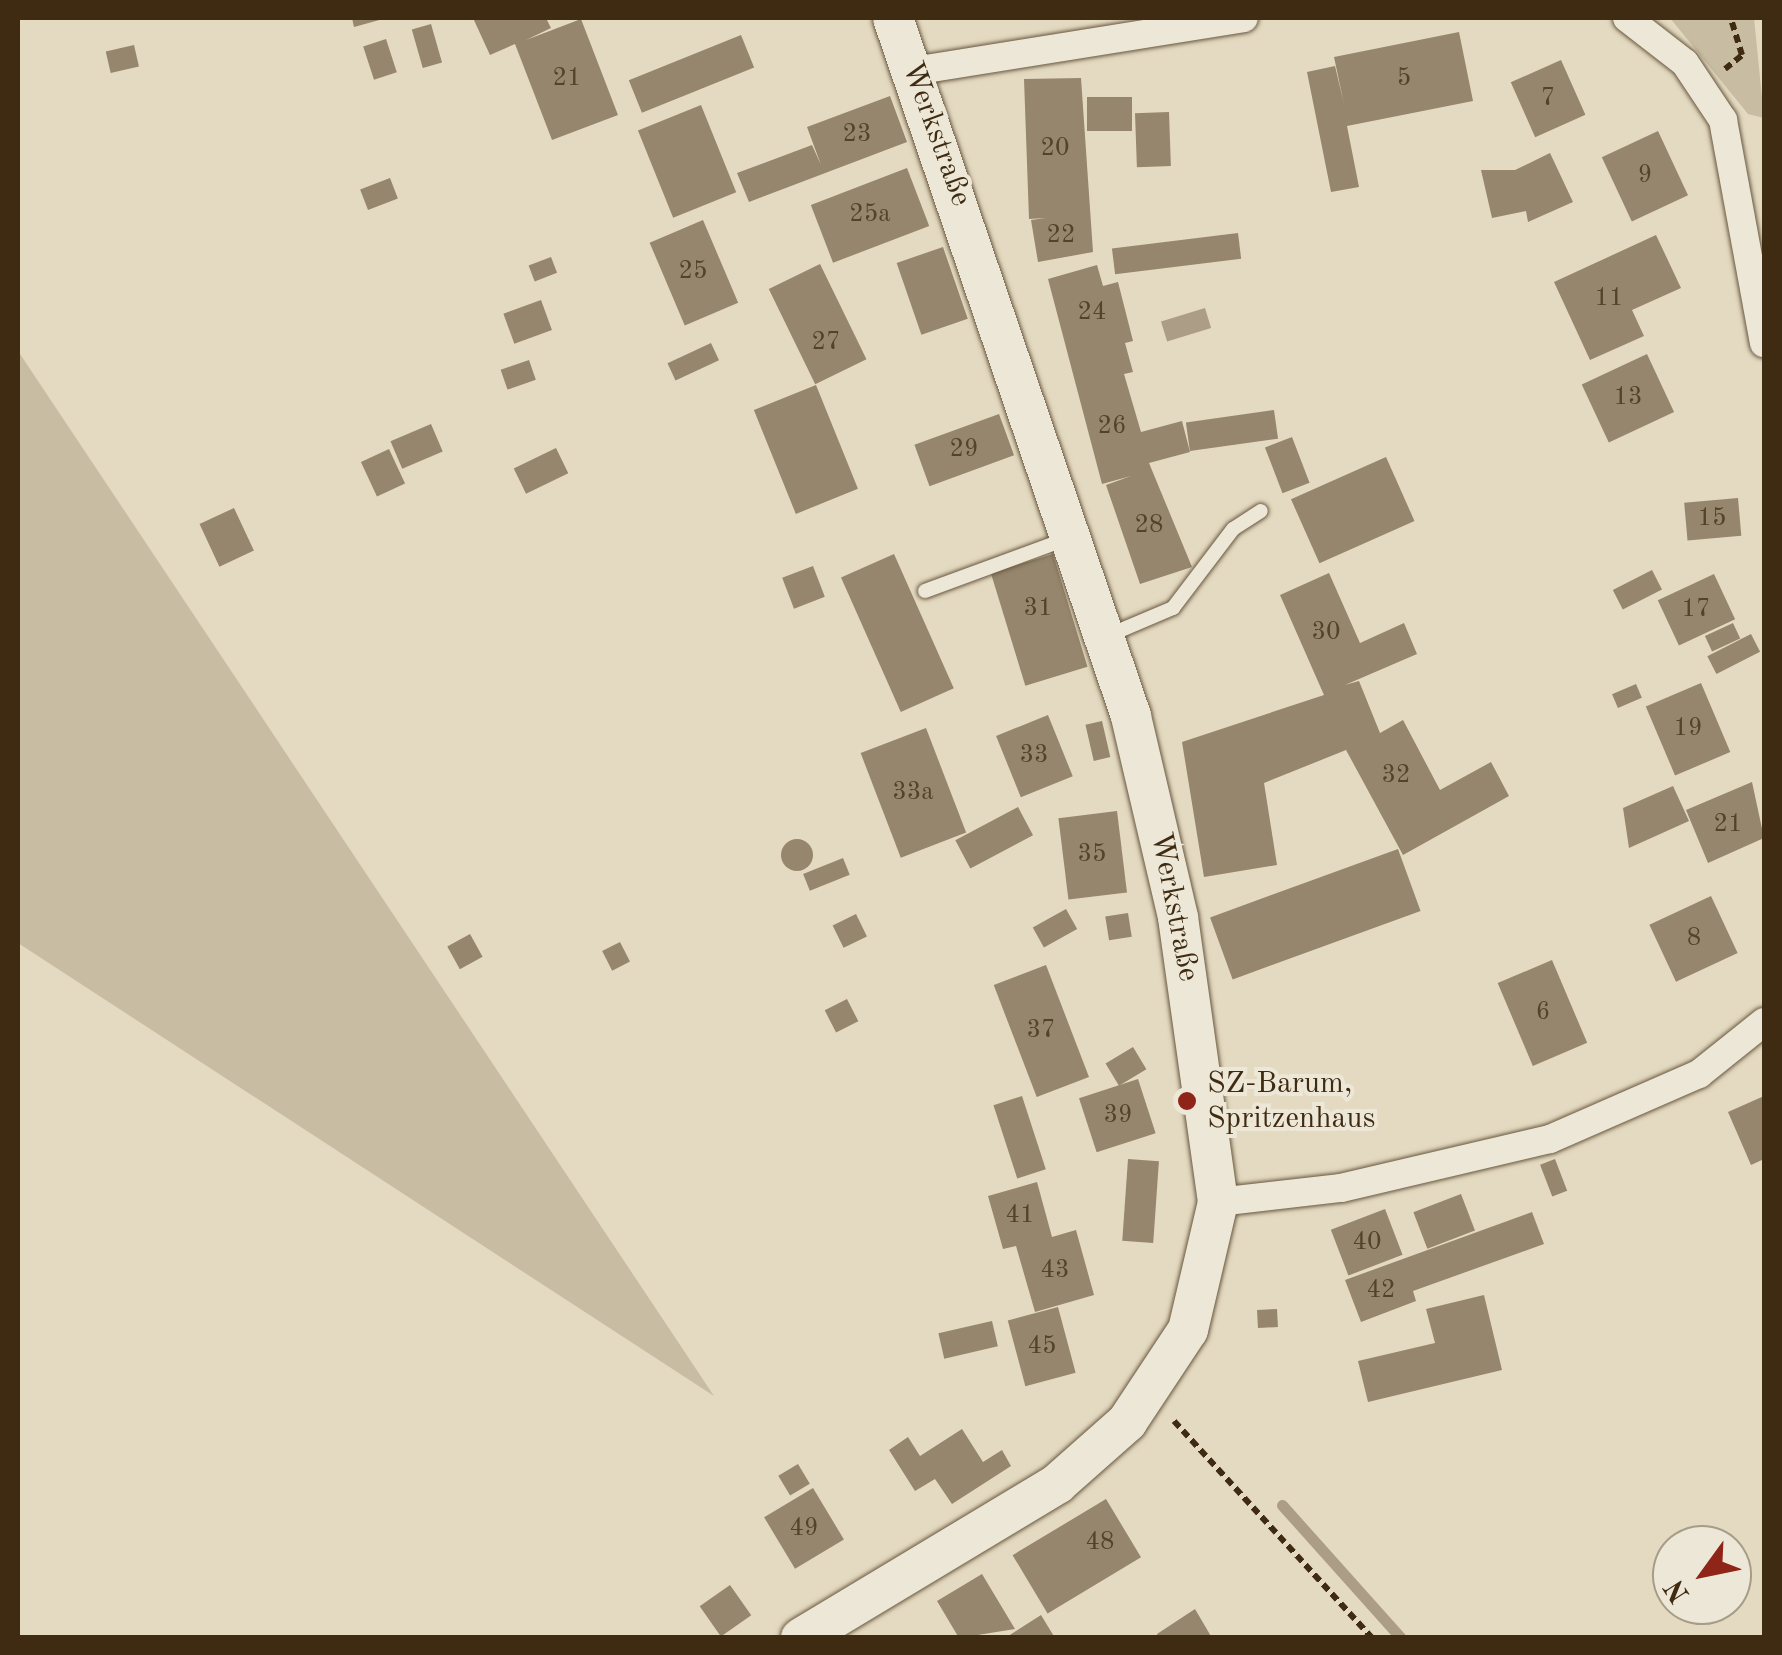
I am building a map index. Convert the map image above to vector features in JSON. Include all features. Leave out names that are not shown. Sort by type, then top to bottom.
[{"type":"main road","name":"Werkstraße","points":[[812,1634],[1056,1484],[1149,1396],[1202,1293],[1218,1202],[1178,916],[1107,636],[893,18]]},
{"type":"street","points":[[913,70],[1244,18]]},
{"type":"street","points":[[1627,18],[1686,63],[1723,120],[1764,343]]},
{"type":"street","points":[[1218,1202],[1341,1188],[1550,1139],[1699,1074],[1764,1022]]},
{"type":"lane","points":[[1107,636],[1173,608],[1233,529],[1261,510]]},
{"type":"lane","points":[[925,590],[1073,537]]},
{"type":"path","points":[[1732,18],[1742,56]]},
{"type":"path","points":[[1149,1396],[1372,1638]]},
{"type":"shaded area","points":[[1670,18],[1754,18],[1764,118],[1748,114]]},
{"type":"shaded area","points":[[1205,308],[1211,328],[1167,342],[1161,321]]},
{"type":"shaded area","points":[[18,351],[714,1396],[18,943]]},
{"type":"building","points":[[352,18],[383,18],[383,19],[354,27]]},
{"type":"building","points":[[473,18],[546,18],[551,28],[526,40],[581,19],[618,115],[552,140],[515,44],[490,55]]},
{"type":"building","points":[[431,24],[442,62],[423,68],[412,30]]},
{"type":"building","points":[[1459,32],[1473,101],[1347,126],[1359,187],[1331,192],[1307,72],[1335,66],[1344,104],[1334,57]]},
{"type":"building","points":[[741,35],[754,67],[642,113],[629,80]]},
{"type":"building","points":[[386,39],[397,72],[374,80],[363,46]]},
{"type":"building","points":[[134,45],[139,66],[111,73],[106,52]]},
{"type":"building","points":[[1561,60],[1585,115],[1535,137],[1511,82]]},
{"type":"building","points":[[1081,78],[1093,252],[1038,262],[1031,220],[1046,218],[1029,219],[1024,79]]},
{"type":"building","points":[[890,96],[907,142],[749,202],[737,173],[812,145],[821,165],[807,127]]},
{"type":"building","points":[[1087,97],[1132,97],[1132,131],[1087,131]]},
{"type":"building","points":[[701,105],[736,192],[673,218],[638,130]]},
{"type":"building","points":[[1169,112],[1171,166],[1137,167],[1135,113]]},
{"type":"building","points":[[1658,131],[1688,195],[1632,222],[1602,157]]},
{"type":"building","points":[[1550,153],[1573,202],[1528,222],[1526,211],[1492,218],[1481,170],[1515,170]]},
{"type":"building","points":[[907,168],[929,226],[833,263],[811,205]]},
{"type":"building","points":[[390,178],[398,199],[368,210],[360,189]]},
{"type":"building","points":[[703,220],[738,303],[685,326],[650,243]]},
{"type":"building","points":[[1238,233],[1241,259],[1115,274],[1112,248]]},
{"type":"building","points":[[1656,235],[1681,288],[1632,310],[1644,336],[1590,360],[1554,282]]},
{"type":"building","points":[[943,247],[968,319],[921,335],[897,263]]},
{"type":"building","points":[[551,257],[557,273],[535,281],[529,266]]},
{"type":"building","points":[[820,264],[866,359],[815,384],[769,289]]},
{"type":"building","points":[[1097,265],[1103,286],[1118,282],[1133,341],[1125,343],[1133,372],[1124,374],[1141,432],[1182,421],[1190,452],[1149,463],[1192,567],[1140,584],[1106,485],[1131,476],[1102,484],[1048,279]]},
{"type":"building","points":[[541,300],[552,330],[514,344],[503,314]]},
{"type":"building","points":[[711,343],[719,360],[676,381],[667,363]]},
{"type":"building","points":[[1647,354],[1674,412],[1609,442],[1582,384]]},
{"type":"building","points":[[529,360],[536,380],[507,390],[501,370]]},
{"type":"building","points":[[816,385],[858,489],[796,514],[754,410]]},
{"type":"building","points":[[1274,410],[1278,439],[1190,451],[1186,422]]},
{"type":"building","points":[[999,414],[1014,455],[929,486],[914,445]]},
{"type":"building","points":[[431,424],[443,452],[402,469],[390,441]]},
{"type":"building","points":[[1292,437],[1310,483],[1282,493],[1265,447]]},
{"type":"building","points":[[556,448],[568,473],[526,494],[514,469]]},
{"type":"building","points":[[389,449],[405,483],[377,497],[361,462]]},
{"type":"building","points":[[1386,457],[1414,521],[1319,563],[1291,499]]},
{"type":"building","points":[[1738,498],[1741,536],[1688,541],[1684,503]]},
{"type":"building","points":[[234,508],[254,551],[219,567],[200,524]]},
{"type":"building","points":[[894,554],[954,688],[901,712],[841,578]]},
{"type":"building","points":[[1053,554],[1087,667],[1025,686],[991,573]]},
{"type":"building","points":[[813,566],[825,597],[794,609],[782,578]]},
{"type":"building","points":[[1652,570],[1662,590],[1623,610],[1613,590]]},
{"type":"building","points":[[1329,573],[1360,643],[1404,623],[1417,654],[1345,685],[1359,681],[1380,733],[1403,720],[1440,790],[1491,762],[1509,796],[1403,855],[1346,750],[1264,783],[1277,865],[1204,877],[1182,742],[1324,695],[1280,595]]},
{"type":"building","points":[[1714,574],[1735,619],[1679,646],[1658,600]]},
{"type":"building","points":[[1733,623],[1740,638],[1712,652],[1705,636]]},
{"type":"building","points":[[1751,634],[1760,652],[1716,674],[1707,656]]},
{"type":"building","points":[[1701,683],[1730,752],[1675,775],[1646,706]]},
{"type":"building","points":[[1636,684],[1642,698],[1618,708],[1612,694]]},
{"type":"building","points":[[1048,715],[1073,776],[1021,797],[996,736]]},
{"type":"building","points":[[1102,721],[1110,757],[1094,761],[1085,725]]},
{"type":"building","points":[[926,728],[966,833],[901,858],[861,753]]},
{"type":"building","points":[[1752,782],[1764,838],[1708,863],[1686,810]]},
{"type":"building","points":[[1673,786],[1689,821],[1629,848],[1623,808]]},
{"type":"building","points":[[1018,807],[1033,835],[970,869],[955,840]]},
{"type":"building","points":[[1117,811],[1127,892],[1068,900],[1058,818]]},
{"type":"building","points":[[797,839],[808,844],[813,855],[808,866],[797,871],[786,866],[781,855],[786,844]]},
{"type":"building","points":[[1398,849],[1421,911],[1233,979],[1210,917]]},
{"type":"building","points":[[843,858],[850,875],[810,891],[803,874]]},
{"type":"building","points":[[1711,896],[1738,953],[1676,982],[1649,925]]},
{"type":"building","points":[[1066,909],[1077,929],[1044,948],[1033,927]]},
{"type":"building","points":[[1128,913],[1132,937],[1109,940],[1105,917]]},
{"type":"building","points":[[856,914],[867,936],[844,948],[833,925]]},
{"type":"building","points":[[470,934],[483,957],[460,969],[447,947]]},
{"type":"building","points":[[620,942],[630,962],[612,971],[602,951]]},
{"type":"building","points":[[1552,960],[1587,1043],[1533,1066],[1498,983]]},
{"type":"building","points":[[1046,965],[1089,1077],[1037,1097],[994,985]]},
{"type":"building","points":[[847,999],[858,1021],[836,1033],[825,1010]]},
{"type":"building","points":[[1133,1047],[1146,1069],[1119,1086],[1106,1063]]},
{"type":"building","points":[[1138,1079],[1156,1133],[1097,1152],[1079,1098]]},
{"type":"building","points":[[1022,1096],[1046,1169],[1017,1179],[993,1105]]},
{"type":"building","points":[[1764,1096],[1764,1159],[1751,1165],[1728,1112]]},
{"type":"building","points":[[1128,1159],[1159,1161],[1153,1243],[1122,1241]]},
{"type":"building","points":[[1555,1159],[1567,1191],[1552,1196],[1540,1165]]},
{"type":"building","points":[[1037,1182],[1052,1237],[1076,1230],[1094,1295],[1035,1312],[1016,1246],[1003,1249],[988,1196]]},
{"type":"building","points":[[1461,1194],[1475,1230],[1427,1249],[1413,1212]]},
{"type":"building","points":[[1385,1209],[1403,1255],[1348,1276],[1331,1230]]},
{"type":"building","points":[[1532,1212],[1544,1244],[1413,1291],[1416,1301],[1361,1322],[1345,1280]]},
{"type":"building","points":[[1484,1295],[1502,1370],[1368,1402],[1358,1361],[1435,1343],[1426,1309]]},
{"type":"building","points":[[1058,1307],[1076,1373],[1025,1386],[1008,1320]]},
{"type":"building","points":[[1277,1309],[1278,1327],[1258,1328],[1257,1310]]},
{"type":"building","points":[[992,1321],[998,1346],[944,1359],[938,1333]]},
{"type":"building","points":[[962,1429],[983,1462],[1002,1450],[1011,1466],[952,1504],[935,1479],[915,1491],[889,1450],[908,1437],[920,1456]]},
{"type":"building","points":[[798,1464],[810,1484],[790,1496],[778,1476]]},
{"type":"building","points":[[813,1488],[844,1539],[795,1569],[764,1517]]},
{"type":"building","points":[[1106,1499],[1141,1557],[1048,1613],[1013,1555]]},
{"type":"building","points":[[982,1574],[1015,1629],[959,1638],[937,1601]]},
{"type":"building","points":[[730,1585],[751,1615],[721,1637],[700,1606]]},
{"type":"building","points":[[1195,1609],[1212,1638],[1158,1638],[1157,1634]]},
{"type":"building","points":[[1041,1615],[1055,1638],[1005,1638]]},
{"type":"waterway","points":[[1282,1505],[1401,1638]]},
{"type":"place","name":"SZ-Barum, Spritzenhaus","points":[[1187,1101]]}]
